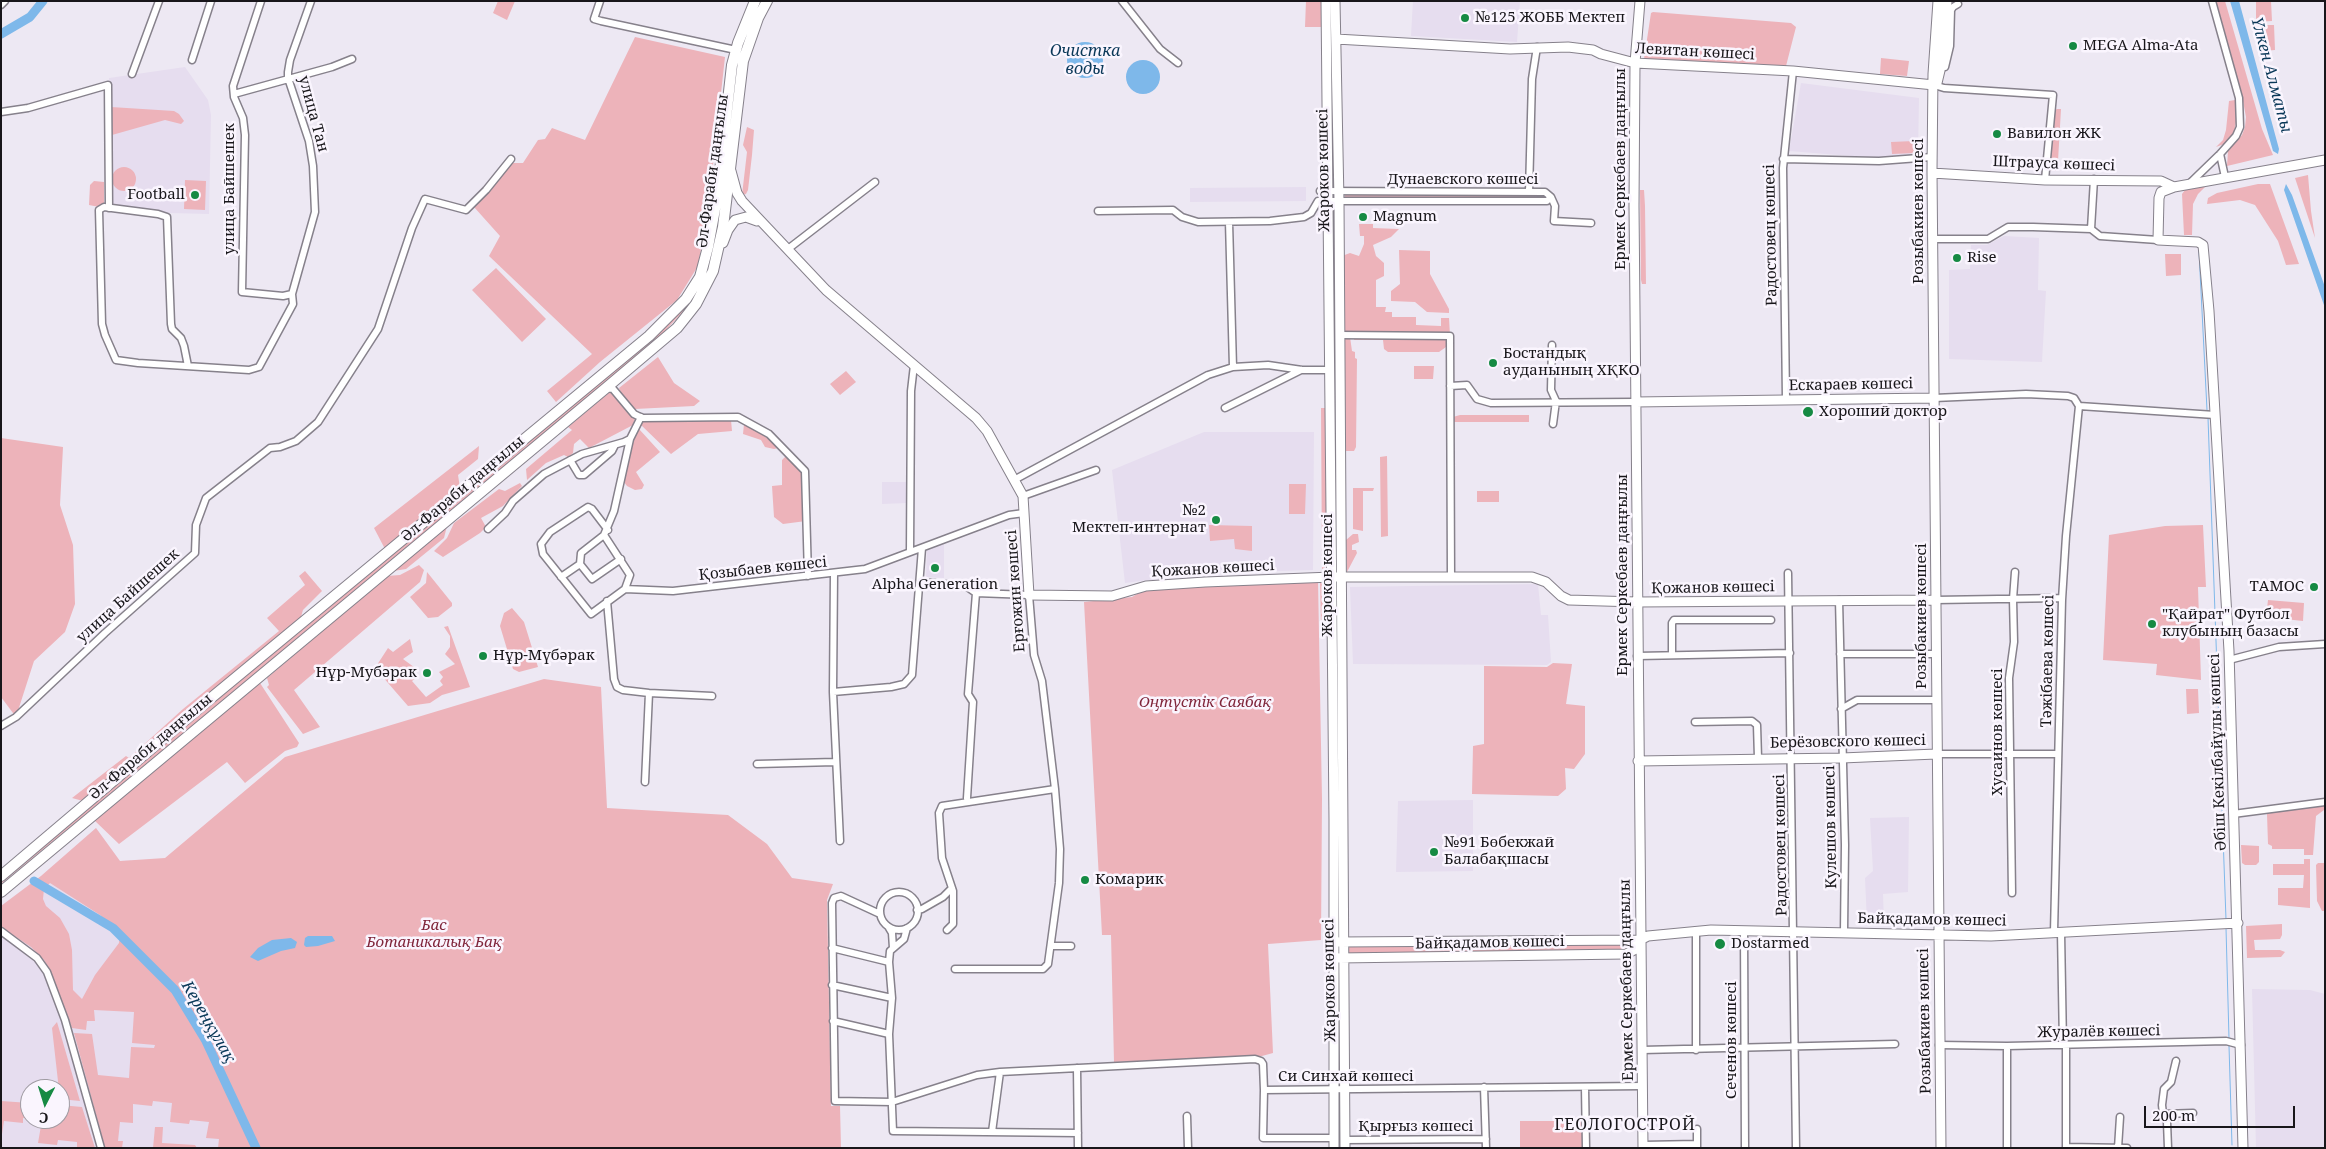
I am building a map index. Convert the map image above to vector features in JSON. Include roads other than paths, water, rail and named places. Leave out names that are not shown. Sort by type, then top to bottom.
[{"type":"main road","name":"Әл-Фараби даңғылы","points":[[1,876],[205,703],[649,336],[686,299],[700,278],[713,224],[729,84],[736,50],[755,1]]},
{"type":"main road","name":"Әл-Фараби даңғылы","points":[[1,892],[677,328],[696,304],[713,271],[723,227],[743,61],[758,18],[767,1]]},
{"type":"street","points":[[1,4],[6,1]]},
{"type":"street","points":[[132,74],[159,1]]},
{"type":"street","points":[[192,60],[211,1]]},
{"type":"street","points":[[261,1],[233,86],[234,94],[332,67],[352,59]]},
{"type":"street","name":"улица Тан","points":[[188,366],[256,369],[293,304],[292,294],[315,212],[309,141],[288,78],[290,60],[311,1]]},
{"type":"street","points":[[600,1],[594,19],[609,24],[736,50],[743,20],[751,1]]},
{"type":"street","points":[[1122,1],[1160,49],[1178,63]]},
{"type":"street","name":"Жароков көшесі","points":[[1326,1],[1324,196],[1329,256],[1332,577],[1338,828]]},
{"type":"street","name":"Жароков көшесі","points":[[1334,1143],[1333,1089],[1338,958],[1342,577],[1339,197],[1335,1]]},
{"type":"street","name":"Ермек Серкебаев даңғылы","points":[[1640,1],[1635,63],[1635,402],[1643,1146]]},
{"type":"street","name":"Розыбакиев көшесі","points":[[1938,1],[1932,157],[1932,239],[1941,1148]]},
{"type":"street","name":"Розыбакиев көшесі","points":[[1936,84],[1945,43],[1947,1]]},
{"type":"street","points":[[2188,185],[2220,154],[2236,136],[2240,127],[2241,117],[2235,84],[2212,1]]},
{"type":"street","points":[[1958,4],[1953,6],[1951,10],[1948,56],[1936,84],[1944,88],[2053,95],[2045,180]]},
{"type":"street","name":"Левитан көшесі","points":[[1336,39],[1510,49],[1537,47],[1593,50],[1635,63],[1793,71],[1936,84]]},
{"type":"street","points":[[1529,192],[1532,80],[1537,47]]},
{"type":"street","name":"Радостовец көшесі","points":[[1786,399],[1783,160],[1793,71]]},
{"type":"street","points":[[1,112],[28,108],[108,85],[109,208]]},
{"type":"street","name":"улица Байшешек","points":[[234,94],[243,118],[245,135],[242,292],[283,296],[292,294]]},
{"type":"street","points":[[2220,154],[2228,177]]},
{"type":"street","points":[[1783,160],[1879,161],[1932,157]]},
{"type":"street","points":[[1932,239],[1988,239],[2008,227],[2091,229],[2100,236],[2158,240],[2159,198],[2161,192],[2174,187],[2325,158]]},
{"type":"street","name":"улица Байшешек","points":[[1,726],[16,717],[105,633],[195,553],[196,524],[206,498],[270,448],[280,447],[296,441],[318,422],[378,329],[412,228],[425,199],[466,210],[486,190],[510,159]]},
{"type":"street","name":"Ерғожин көшесі","points":[[730,168],[737,193],[763,225],[826,290],[976,418],[987,431],[1023,496],[1034,655],[1042,681],[1060,849],[1059,883],[1052,946],[1048,964],[1044,969],[955,969]]},
{"type":"street","points":[[2205,169],[2208,181]]},
{"type":"street","name":"Штрауса көшесі","points":[[1932,173],[2045,180],[2161,181],[2174,187]]},
{"type":"street","points":[[2091,229],[2094,179]]},
{"type":"street","points":[[788,249],[875,182]]},
{"type":"street","name":"Дунаевского көшесі","points":[[1324,196],[1339,197],[1546,201],[1551,197],[1545,192],[1339,197]]},
{"type":"street","points":[[1098,211],[1173,210],[1182,217],[1198,222],[1270,221],[1304,217],[1311,213],[1324,196]]},
{"type":"street","points":[[1551,197],[1555,206],[1554,221],[1591,223]]},
{"type":"street","points":[[109,208],[158,214],[167,218],[171,324],[172,329],[181,338],[188,366],[138,363],[116,360],[113,356],[102,324],[99,210],[109,208]]},
{"type":"street","name":"Ерғожин көшесі","points":[[713,271],[728,230],[735,220],[746,217],[763,225]]},
{"type":"street","points":[[1229,222],[1233,367]]},
{"type":"street","name":"Әбіш Кекілбайұлы көшесі","points":[[2158,240],[2195,242],[2203,245],[2229,660],[2233,814],[2230,924],[2241,1045],[2243,1148]]},
{"type":"street","points":[[1329,256],[1339,256]]},
{"type":"street","points":[[1340,335],[1450,336],[1451,577]]},
{"type":"street","points":[[1552,345],[1551,390],[1556,401],[1553,424]]},
{"type":"street","points":[[910,552],[911,391],[914,365]]},
{"type":"street","points":[[1014,480],[1208,374],[1233,367],[1268,365],[1302,370],[1329,370]]},
{"type":"street","points":[[1225,408],[1302,370]]},
{"type":"street","points":[[610,385],[638,416],[738,417],[758,426],[782,446],[805,471],[808,576]]},
{"type":"street","points":[[1450,386],[1467,385],[1477,399],[1485,402],[1635,402]]},
{"type":"street","name":"Ескараев көшесі","points":[[1635,402],[1934,398],[2026,394],[2068,396],[2074,398],[2079,406]]},
{"type":"street","points":[[2079,406],[2215,415]]},
{"type":"street","name":"Тәжібаева көшесі","points":[[2066,1148],[2064,1045],[2058,932],[2058,754],[2062,598],[2079,406]]},
{"type":"street","points":[[621,559],[592,579],[580,564],[581,553],[606,532],[630,439],[638,416]]},
{"type":"street","points":[[488,529],[505,513],[513,501],[544,474],[582,454],[615,446],[630,439]]},
{"type":"street","points":[[570,460],[579,475],[584,475],[608,455],[615,446]]},
{"type":"street","points":[[1023,496],[1096,470]]},
{"type":"street","points":[[588,507],[591,507],[606,532],[630,575],[626,589],[591,614],[541,552],[541,544],[550,532],[588,507]]},
{"type":"street","name":"Қозыбаев көшесі","points":[[626,589],[673,591],[865,570],[1009,515],[1024,514]]},
{"type":"street","points":[[833,692],[891,687],[904,684],[912,676],[922,548]]},
{"type":"street","points":[[562,577],[580,564]]},
{"type":"street","name":"Хусаинов көшесі","points":[[2012,893],[2009,754],[2010,663],[2014,642],[2013,599],[2015,572]]},
{"type":"street","name":"Радостовец көшесі","points":[[1788,573],[1795,931],[1796,1148]]},
{"type":"street","points":[[834,574],[833,692],[840,841]]},
{"type":"street","name":"Қожанов көшесі","points":[[920,582],[966,586],[976,593],[1112,596],[1146,586],[1332,577],[1532,577],[1546,582],[1561,596],[1569,600],[1637,602],[2062,598]]},
{"type":"street","points":[[967,798],[973,702],[968,694],[976,593]]},
{"type":"street","name":"Кулешов көшесі","points":[[1839,600],[1845,845],[1844,932]]},
{"type":"street","points":[[607,601],[614,679],[617,687],[623,690],[649,694],[712,696]]},
{"type":"street","points":[[1672,654],[1672,622],[1674,620],[1770,620]]},
{"type":"street","points":[[2229,660],[2279,647],[2325,644]]},
{"type":"street","points":[[1637,656],[1790,653]]},
{"type":"street","points":[[1840,654],[1936,654]]},
{"type":"street","points":[[644,782],[649,694]]},
{"type":"street","points":[[1841,709],[1858,700],[1936,700]]},
{"type":"street","points":[[1695,722],[1752,721],[1757,726],[1758,758]]},
{"type":"street","name":"Берёзовского көшесі","points":[[1638,760],[1842,758],[1936,754],[2058,754]]},
{"type":"street","points":[[757,764],[836,762]]},
{"type":"street","points":[[947,930],[953,924],[952,888],[942,858],[939,813],[942,806],[1055,789]]},
{"type":"street","points":[[2233,814],[2325,802]]},
{"type":"street","points":[[917,910],[943,897],[952,888]]},
{"type":"street","points":[[893,948],[904,939],[908,928],[915,920],[917,910],[913,900],[908,895],[894,893],[882,903],[880,914],[883,922],[892,933],[893,948],[889,962],[892,998],[889,1034],[893,1131],[1078,1133]]},
{"type":"street","points":[[880,914],[836,896],[832,903],[835,1101],[892,1102],[977,1075],[1077,1068],[1078,1148]]},
{"type":"street","name":"Байқадамов көшесі","points":[[1338,942],[1640,940],[1648,936],[1696,931],[1795,931],[1991,936],[2230,924]]},
{"type":"street","points":[[889,928],[898,930],[908,928]]},
{"type":"street","points":[[1,931],[37,958],[47,972],[65,1020],[102,1148]]},
{"type":"street","name":"Сеченов көшесі","points":[[1744,931],[1745,1148]]},
{"type":"street","points":[[1696,936],[1696,1050]]},
{"type":"street","name":"Байқадамов көшесі","points":[[1338,958],[1626,954],[1634,950],[1640,940]]},
{"type":"street","points":[[1576,941],[1577,955]]},
{"type":"street","points":[[1052,946],[1071,946]]},
{"type":"street","points":[[832,948],[889,962]]},
{"type":"street","name":"Жароков көшесі","points":[[1338,958],[1345,1089],[1345,1144]]},
{"type":"street","points":[[832,985],[892,998]]},
{"type":"street","points":[[833,1022],[889,1034]]},
{"type":"street","name":"Журалёв көшесі","points":[[1940,1045],[2007,1046],[2226,1042],[2241,1045]]},
{"type":"street","points":[[1642,1050],[1895,1044]]},
{"type":"street","points":[[2007,1046],[2007,1148]]},
{"type":"street","name":"Си Синхай көшесі","points":[[1077,1068],[1255,1059],[1261,1060],[1263,1064],[1264,1090],[1642,1086]]},
{"type":"street","points":[[2168,1148],[2167,1122],[2163,1114],[2164,1089],[2171,1082],[2176,1061]]},
{"type":"street","points":[[992,1132],[1000,1072]]},
{"type":"street","points":[[1585,1087],[1586,1148]]},
{"type":"street","points":[[1484,1088],[1486,1148]]},
{"type":"street","points":[[1264,1090],[1263,1138],[1334,1143]]},
{"type":"street","points":[[2163,1114],[2193,1113]]},
{"type":"street","points":[[1187,1116],[1188,1148]]},
{"type":"street","points":[[2120,1117],[2120,1148]]},
{"type":"street","points":[[1643,1146],[1697,1146],[1697,1129]]},
{"type":"street","name":"Қырғыз көшесі","points":[[1345,1144],[1486,1139]]},
{"type":"street","points":[[2066,1148],[2128,1148]]},
{"type":"water","points":[[2230,1],[2239,1],[2279,149],[2278,154],[2273,151]]},
{"type":"water","name":"Очистка воды","points":[[1085,42],[1097,48],[1103,60],[1097,72],[1085,78],[1073,72],[1067,60],[1073,48]]},
{"type":"water","name":"Очистка воды","points":[[1143,60],[1155,65],[1160,77],[1155,89],[1143,94],[1131,89],[1126,77],[1131,65]]},
{"type":"water","points":[[2286,184],[2292,195],[2325,287],[2325,308],[2284,190]]},
{"type":"water","points":[[308,936],[332,936],[335,941],[306,947],[304,945],[305,938]]},
{"type":"water","points":[[291,938],[297,942],[295,948],[281,951],[258,961],[250,957],[258,948],[272,940]]},
{"type":"waterway","name":"Кереңқұлақ","points":[[1,34],[30,17],[43,1]]},
{"type":"waterway","points":[[2199,251],[2207,410]]},
{"type":"waterway","points":[[2208,418],[2226,919]]},
{"type":"waterway","name":"Кереңқұлақ","points":[[34,881],[113,928],[175,990],[206,1041],[256,1148]]},
{"type":"waterway","points":[[2226,928],[2229,1038]]},
{"type":"waterway","points":[[2229,1046],[2232,1145]]},
{"type":"place","name":"№125 ЖОББ Мектеп","points":[[1465,18]]},
{"type":"place","name":"MEGA Alma-Ata","points":[[2073,46]]},
{"type":"place","name":"Вавилон ЖК","points":[[1997,134]]},
{"type":"place","name":"Football","points":[[195,195]]},
{"type":"place","name":"Magnum","points":[[1363,217]]},
{"type":"place","name":"Rise","points":[[1957,258]]},
{"type":"place","name":"Бостандық ауданының ХҚКО","points":[[1493,363]]},
{"type":"place","name":"Хороший доктор","points":[[1808,412]]},
{"type":"place","name":"№2 Мектеп-интернат","points":[[1216,520]]},
{"type":"place","name":"Alpha Generation","points":[[935,568]]},
{"type":"place","name":"ТАМОС","points":[[2314,587]]},
{"type":"place","name":"\"Қайрат\" Футбол клубының базасы","points":[[2152,624]]},
{"type":"place","name":"Нұр-Мүбәрак","points":[[483,656]]},
{"type":"place","name":"Нұр-Мубәрак","points":[[427,673]]},
{"type":"place","name":"№91 Бөбекжай Балабақшасы","points":[[1434,852]]},
{"type":"place","name":"Комарик","points":[[1085,880]]},
{"type":"place","name":"Dostarmed","points":[[1720,944]]},
{"type":"district","name":"ГЕОЛОГОСТРОЙ","points":[[1625,1125]]},
{"type":"water label","name":"Үлкен Алматы","points":[[2271,75]]},
{"type":"park label","name":"Оңтүстік Саябақ","points":[[1205,703]]},
{"type":"park label","name":"Бас Ботаникалық Бақ","points":[[434,934]]}]
